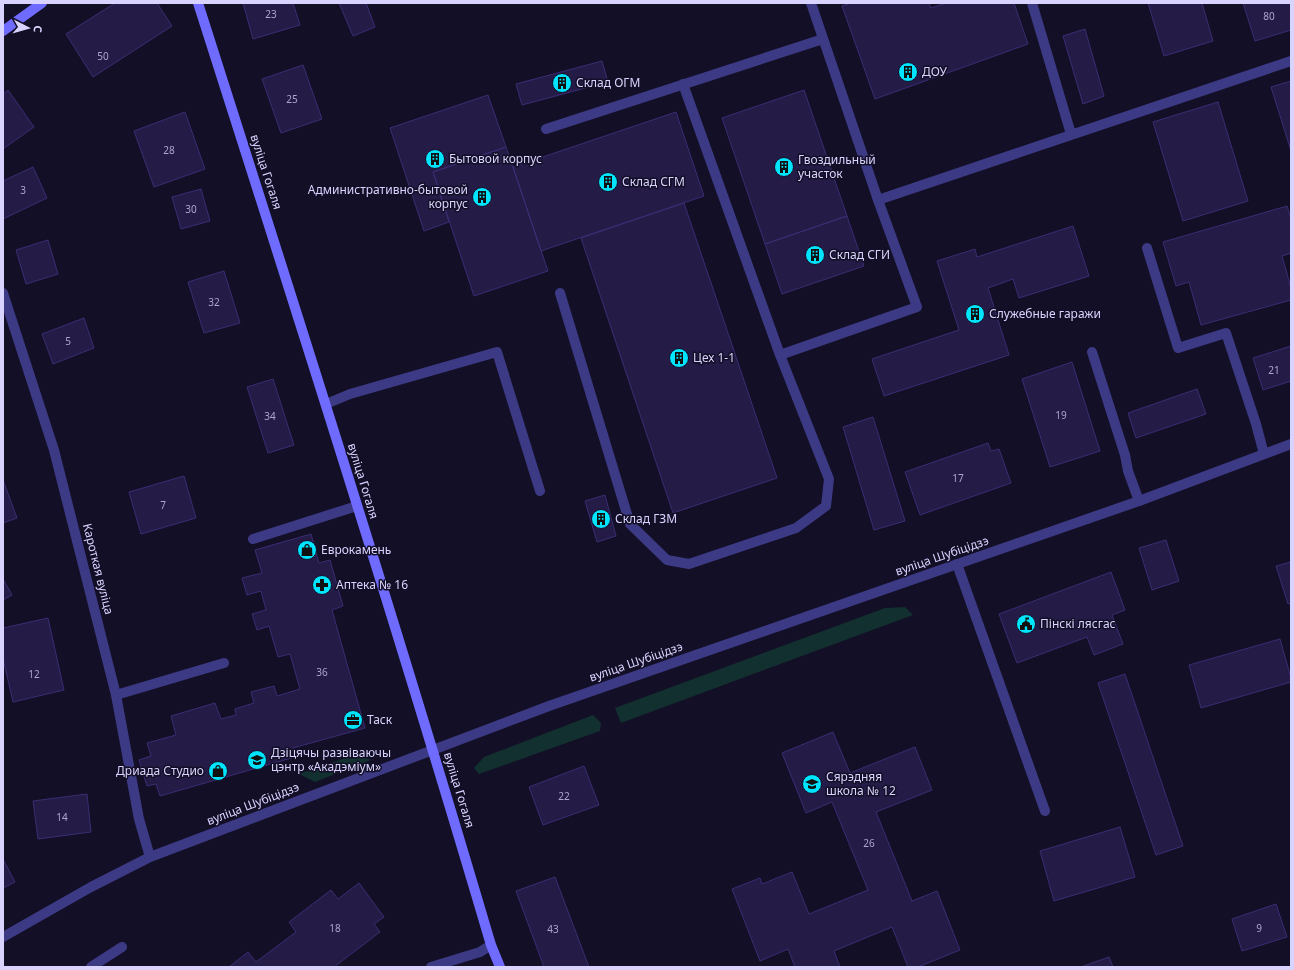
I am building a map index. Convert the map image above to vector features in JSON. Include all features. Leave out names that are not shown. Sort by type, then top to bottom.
[{"type":"street","points":[[3,31],[42,3]]},
{"type":"street","name":"вуліца Гогаля","points":[[198,3],[326,404],[433,749],[491,945],[500,967]]},
{"type":"street","points":[[780,356],[917,307],[878,200],[811,3]]},
{"type":"street","points":[[1032,3],[1070,134]]},
{"type":"street","points":[[546,129],[823,38]]},
{"type":"street","points":[[878,200],[1070,134],[1291,61]]},
{"type":"street","points":[[560,293],[630,524],[667,560],[689,564],[796,528],[826,506],[829,479],[780,356],[684,84]]},
{"type":"street","points":[[1147,248],[1178,348],[1226,333],[1256,424],[1264,454]]},
{"type":"street","name":"Кароткая вуліца","points":[[3,293],[54,450],[116,695],[139,819],[150,857]]},
{"type":"street","points":[[326,404],[350,394],[497,352],[540,492]]},
{"type":"street","points":[[1092,352],[1125,455],[1128,471],[1139,501]]},
{"type":"street","name":"вуліца Шубіцідзэ","points":[[3,937],[91,887],[150,857],[549,706],[1139,501],[1291,444]]},
{"type":"street","points":[[253,539],[357,506]]},
{"type":"street","points":[[958,564],[1045,811]]},
{"type":"street","points":[[116,695],[224,663]]},
{"type":"street","points":[[431,967],[480,952],[491,945]]},
{"type":"street","points":[[91,967],[122,947]]},
{"type":"green space","points":[[905,607],[913,615],[621,723],[615,708],[885,608]]},
{"type":"green space","points":[[593,715],[601,723],[600,731],[479,774],[474,768],[484,757]]},
{"type":"green space","points":[[357,754],[371,760],[315,782],[299,774]]},
{"type":"building","points":[[115,3],[157,3],[172,26],[93,77],[66,34]]},
{"type":"building","points":[[243,3],[293,3],[300,25],[253,39]]},
{"type":"building","points":[[339,3],[366,3],[375,27],[353,36]]},
{"type":"building","name":"ДОУ","points":[[851,3],[929,3],[931,8],[946,3],[1014,3],[1028,44],[875,99],[842,6]]},
{"type":"building","points":[[1148,3],[1202,3],[1213,41],[1164,56]]},
{"type":"building","points":[[1243,3],[1291,3],[1291,30],[1255,41]]},
{"type":"building","points":[[1085,29],[1104,96],[1083,104],[1063,36]]},
{"type":"building","name":"Склад ОГМ","points":[[602,61],[608,82],[522,105],[516,84]]},
{"type":"building","points":[[303,65],[322,119],[281,133],[262,79]]},
{"type":"building","points":[[1291,81],[1291,151],[1271,87]]},
{"type":"building","points":[[8,90],[34,127],[3,149],[3,94]]},
{"type":"building","name":"Гвоздильный участок","points":[[804,90],[847,216],[765,244],[722,118]]},
{"type":"building","name":"Бытовой корпус","points":[[488,95],[506,147],[433,172],[449,222],[424,231],[390,128]]},
{"type":"building","points":[[1218,102],[1248,201],[1183,221],[1153,122]]},
{"type":"building","points":[[185,112],[205,169],[154,187],[134,131]]},
{"type":"building","name":"Склад СГМ","points":[[676,112],[704,196],[541,251],[513,167]]},
{"type":"building","name":"Административно-бытовой корпус","points":[[506,147],[548,271],[474,296],[433,172]]},
{"type":"building","points":[[33,167],[47,198],[3,219],[3,181]]},
{"type":"building","points":[[201,189],[210,221],[181,229],[172,197]]},
{"type":"building","name":"Цех 1-1","points":[[684,203],[777,478],[673,513],[581,238]]},
{"type":"building","points":[[1287,206],[1291,219],[1291,253],[1282,256],[1291,288],[1291,300],[1201,325],[1189,282],[1176,286],[1163,242]]},
{"type":"building","name":"Склад СГИ","points":[[847,216],[864,266],[782,294],[765,244]]},
{"type":"building","name":"Служебные гаражи","points":[[1073,226],[1089,276],[1019,298],[1013,279],[988,288],[1009,355],[884,396],[872,359],[959,330],[937,261],[975,249],[977,257]]},
{"type":"building","points":[[48,240],[58,274],[26,284],[16,250]]},
{"type":"building","points":[[224,271],[240,323],[204,333],[188,282]]},
{"type":"building","points":[[84,318],[94,348],[53,364],[42,334]]},
{"type":"building","points":[[1291,346],[1291,381],[1263,390],[1253,358]]},
{"type":"building","points":[[1072,362],[1100,451],[1050,467],[1022,379]]},
{"type":"building","points":[[273,379],[294,445],[268,453],[247,387]]},
{"type":"building","points":[[1197,389],[1206,414],[1136,438],[1128,413]]},
{"type":"building","points":[[873,417],[905,521],[874,530],[843,427]]},
{"type":"building","points":[[988,443],[991,451],[999,449],[1011,483],[920,515],[905,472]]},
{"type":"building","points":[[184,476],[196,518],[141,534],[129,492]]},
{"type":"building","points":[[3,480],[17,518],[3,523]]},
{"type":"building","name":"Склад ГЗМ","points":[[605,495],[616,536],[597,542],[585,501]]},
{"type":"building","points":[[311,534],[319,563],[330,560],[343,606],[332,610],[365,728],[293,748],[295,757],[160,796],[156,784],[147,786],[139,760],[151,756],[147,743],[176,735],[171,716],[215,703],[221,719],[236,715],[235,709],[254,703],[251,692],[274,686],[277,696],[300,689],[290,654],[278,657],[269,626],[257,630],[252,614],[266,610],[261,591],[247,595],[242,578],[262,573],[255,550]]},
{"type":"building","points":[[1166,540],[1179,581],[1152,590],[1139,548]]},
{"type":"building","points":[[1291,562],[1291,603],[1288,604],[1276,566]]},
{"type":"building","points":[[1111,572],[1125,610],[1112,615],[1123,644],[1094,655],[1087,637],[1017,663],[999,614]]},
{"type":"building","points":[[3,579],[12,595],[3,600]]},
{"type":"building","points":[[48,618],[64,690],[13,702],[3,658],[3,628]]},
{"type":"building","points":[[1280,639],[1291,682],[1201,708],[1189,665]]},
{"type":"building","points":[[1125,674],[1183,846],[1156,855],[1098,683]]},
{"type":"building","points":[[833,732],[850,773],[915,747],[932,790],[876,812],[912,901],[937,891],[960,950],[918,967],[908,967],[892,927],[834,951],[840,967],[795,967],[788,949],[760,961],[732,889],[760,878],[762,884],[792,872],[809,914],[868,890],[832,802],[806,813],[782,753]]},
{"type":"building","points":[[584,766],[599,805],[543,825],[529,787]]},
{"type":"building","points":[[87,794],[91,832],[38,839],[33,801]]},
{"type":"building","points":[[1120,827],[1135,877],[1054,901],[1040,851]]},
{"type":"building","points":[[3,859],[15,882],[3,888]]},
{"type":"building","points":[[555,877],[589,967],[544,967],[516,891]]},
{"type":"building","points":[[359,883],[384,917],[374,924],[380,932],[334,967],[229,967],[248,952],[256,962],[296,932],[289,922],[331,890],[338,899]]},
{"type":"building","points":[[1276,904],[1287,937],[1242,951],[1232,919]]},
{"type":"building","points":[[1109,957],[1113,967],[1081,967]]},
{"type":"place","name":"ДОУ","points":[[908,72]]},
{"type":"place","name":"Склад ОГМ","points":[[562,83]]},
{"type":"place","name":"Бытовой корпус","points":[[435,159]]},
{"type":"place","name":"Гвоздильный участок","points":[[784,167]]},
{"type":"place","name":"Склад СГМ","points":[[608,182]]},
{"type":"place","name":"Административно-бытовой корпус","points":[[482,197]]},
{"type":"place","name":"Склад СГИ","points":[[815,255]]},
{"type":"place","name":"Служебные гаражи","points":[[975,314]]},
{"type":"place","name":"Цех 1-1","points":[[679,358]]},
{"type":"place","name":"Склад ГЗМ","points":[[601,519]]},
{"type":"place","name":"Еврокамень","points":[[307,550]]},
{"type":"place","name":"Аптека № 16","points":[[322,585]]},
{"type":"place","name":"Пінскі лясгас","points":[[1026,624]]},
{"type":"place","name":"Таск","points":[[353,720]]},
{"type":"place","name":"Дзіцячы развіваючы цэнтр «Акадэміум»","points":[[257,760]]},
{"type":"place","name":"Дриада Студио","points":[[218,771]]},
{"type":"place","name":"Сярэдняя школа № 12","points":[[812,784]]}]
